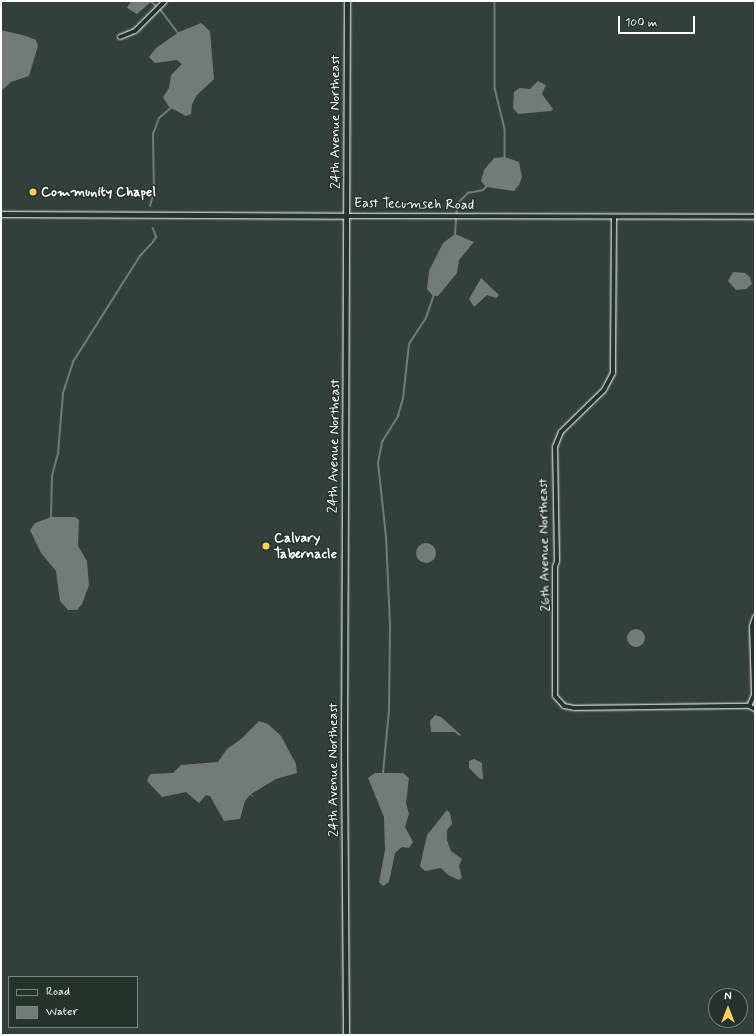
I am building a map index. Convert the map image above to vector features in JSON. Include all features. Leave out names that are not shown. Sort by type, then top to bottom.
[{"type":"street","points":[[120,37],[140,27],[165,1]]},
{"type":"street","name":"24th Avenue Northeast","points":[[346,1035],[344,744],[347,1]]},
{"type":"street","name":"East Tecumseh Road","points":[[1,214],[446,217],[755,217]]},
{"type":"street","name":"26th Avenue Northeast","points":[[614,216],[613,373],[604,390],[561,432],[555,447],[557,554],[556,696],[560,703],[574,708],[749,706]]},
{"type":"street","points":[[755,617],[752,626],[754,694],[749,706],[755,709]]},
{"type":"water","points":[[131,1],[152,1],[137,14],[127,8]]},
{"type":"water","points":[[201,23],[210,31],[214,79],[197,95],[192,104],[191,114],[186,116],[169,107],[163,97],[169,88],[171,75],[182,64],[177,60],[155,63],[149,57],[156,48],[179,32]]},
{"type":"water","points":[[1,30],[36,40],[38,46],[29,76],[11,82],[1,91]]},
{"type":"water","points":[[538,81],[546,85],[542,94],[553,109],[551,111],[518,114],[513,108],[514,92],[519,88],[530,89]]},
{"type":"water","points":[[505,157],[519,162],[522,177],[519,185],[514,191],[486,187],[481,181],[484,170],[494,158]]},
{"type":"water","points":[[455,234],[474,242],[459,260],[457,273],[438,296],[433,296],[427,289],[429,271],[443,243]]},
{"type":"water","points":[[733,272],[745,273],[750,277],[752,284],[746,289],[736,290],[728,281]]},
{"type":"water","points":[[481,278],[499,295],[496,298],[487,295],[474,307],[469,299]]},
{"type":"water","points":[[51,517],[75,517],[79,520],[78,546],[87,561],[89,585],[82,604],[77,610],[68,610],[60,601],[56,571],[41,553],[30,530],[35,523]]},
{"type":"water","points":[[426,543],[433,546],[436,553],[433,560],[426,563],[419,560],[416,553],[419,546]]},
{"type":"water","points":[[632,629],[640,629],[645,634],[643,645],[640,647],[632,647],[627,642],[627,634]]},
{"type":"water","points":[[435,715],[441,717],[461,735],[460,736],[454,732],[431,732],[430,721]]},
{"type":"water","points":[[259,721],[268,724],[281,736],[296,764],[297,773],[276,779],[251,794],[254,797],[250,795],[245,801],[240,819],[224,821],[210,796],[206,795],[199,803],[186,792],[162,797],[147,781],[150,774],[173,773],[181,765],[218,762],[227,749],[241,739]]},
{"type":"water","points":[[474,759],[482,763],[483,779],[480,779],[469,768],[469,761]]},
{"type":"water","points":[[375,773],[403,773],[409,778],[406,803],[409,814],[405,827],[413,842],[409,848],[402,847],[395,853],[389,882],[383,886],[379,882],[385,850],[384,817],[368,778]]},
{"type":"water","points":[[447,810],[450,813],[452,824],[447,830],[447,840],[451,851],[462,859],[459,866],[462,878],[459,880],[448,875],[441,868],[425,871],[420,866],[427,835]]},
{"type":"waterway","points":[[151,1],[156,6]]},
{"type":"waterway","points":[[495,1],[495,88],[505,129],[505,158]]},
{"type":"waterway","points":[[161,10],[179,34]]},
{"type":"waterway","points":[[150,206],[154,192],[153,134],[159,118],[171,108]]},
{"type":"waterway","points":[[455,235],[457,204],[468,193],[483,190],[487,186]]},
{"type":"waterway","points":[[51,517],[52,476],[58,454],[63,393],[73,362],[140,256],[153,242],[156,237],[153,229]]},
{"type":"waterway","points":[[383,773],[389,711],[390,625],[386,537],[378,463],[382,442],[398,416],[403,399],[409,344],[426,318],[434,295]]},
{"type":"place","name":"Community Chapel","points":[[33,192]]},
{"type":"place","name":"Calvary Tabernacle","points":[[266,546]]}]
